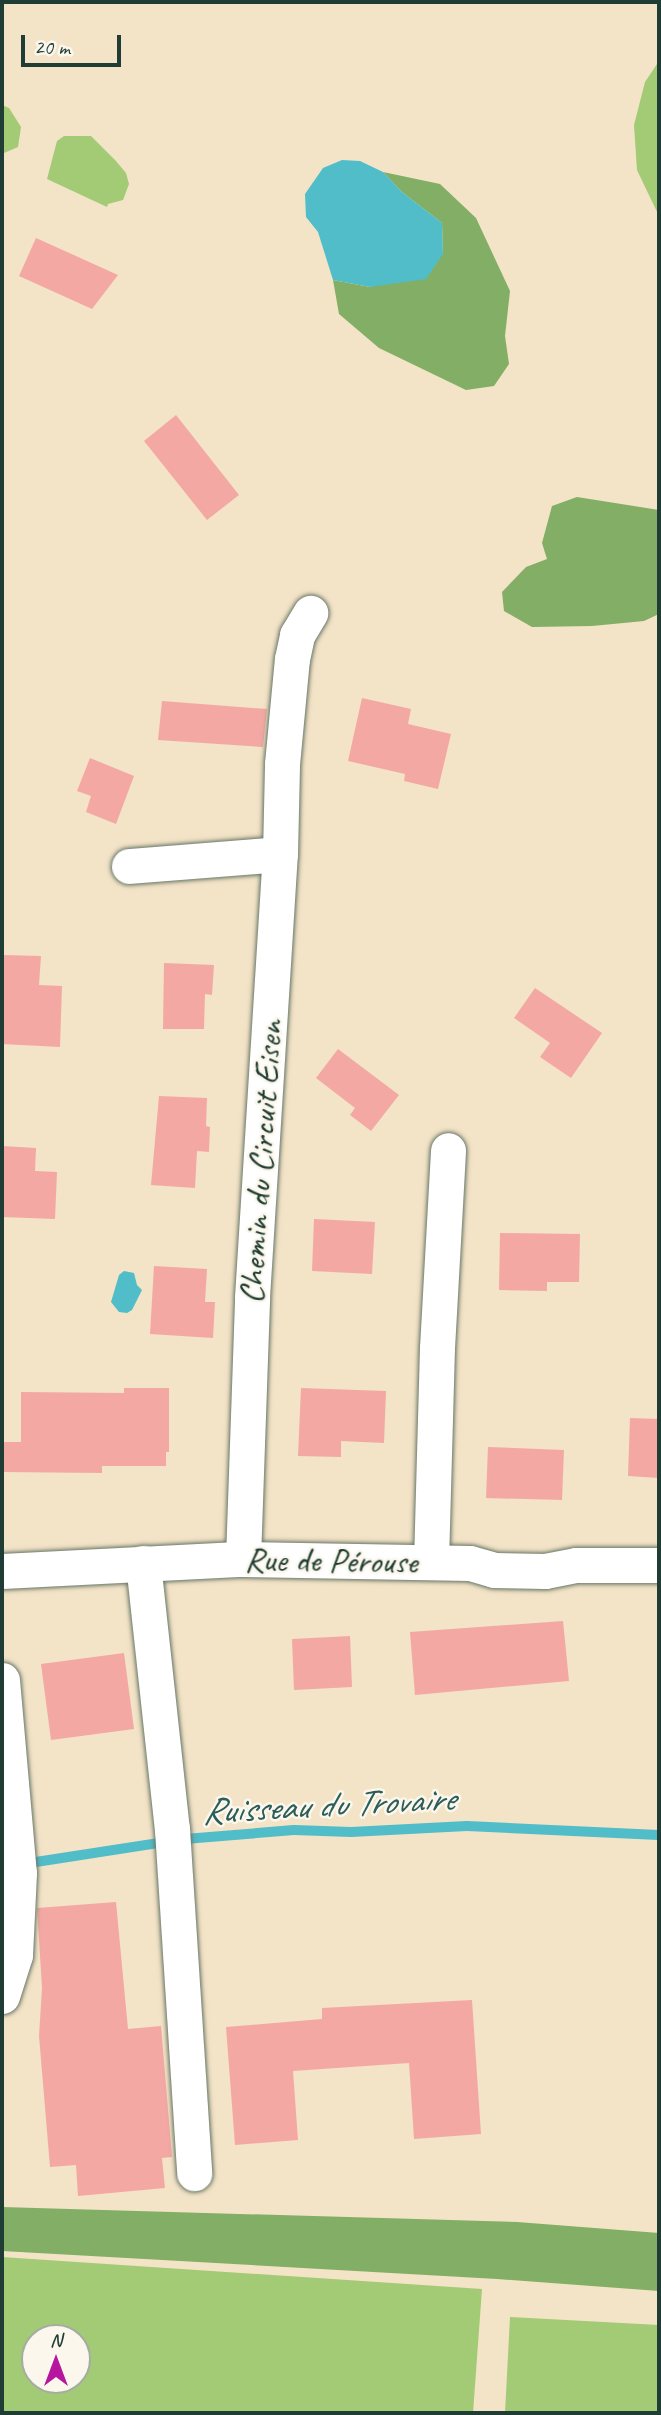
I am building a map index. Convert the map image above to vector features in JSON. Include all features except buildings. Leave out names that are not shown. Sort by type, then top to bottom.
[{"type":"street","name":"Chemin du Circuit Eisen","points":[[243,1559],[252,1297],[280,854],[282,764],[292,659],[297,635],[310,614]]},
{"type":"street","points":[[130,866],[280,854]]},
{"type":"street","points":[[430,1562],[437,1348],[448,1150]]},
{"type":"street","name":"Rue de Pérouse","points":[[2,1571],[243,1559],[470,1563],[494,1570],[545,1571],[576,1565],[659,1565]]},
{"type":"street","points":[[143,1563],[173,1840],[194,2173]]},
{"type":"street","points":[[2,1680],[19,1864],[15,1955],[2,1996]]},
{"type":"green space","points":[[659,61],[659,216],[637,170],[634,125],[645,82]]},
{"type":"green space","points":[[2,105],[9,108],[21,127],[18,147],[4,153]]},
{"type":"green space","points":[[64,136],[91,136],[116,161],[126,173],[129,184],[123,200],[108,204],[107,207],[47,179],[57,141]]},
{"type":"green space","points":[[383,172],[440,184],[476,218],[510,291],[505,336],[509,364],[494,386],[466,390],[379,348],[339,314],[333,280],[370,287],[443,254],[442,223],[402,192]]},
{"type":"green space","points":[[577,497],[659,510],[659,614],[644,621],[592,626],[532,627],[504,611],[502,592],[526,567],[547,559],[542,543],[552,506]]},
{"type":"green space","points":[[2,2207],[517,2222],[659,2233],[659,2291],[497,2279],[2,2251]]},
{"type":"green space","points":[[2,2257],[482,2289],[473,2413],[2,2413]]},
{"type":"green space","points":[[510,2317],[659,2325],[659,2413],[505,2413]]},
{"type":"water","points":[[342,160],[360,161],[383,172],[402,192],[442,223],[443,254],[426,279],[370,287],[333,280],[318,232],[306,217],[305,194],[323,168]]},
{"type":"water","points":[[124,1271],[134,1273],[137,1285],[142,1290],[132,1310],[127,1313],[119,1312],[111,1302],[119,1275]]},
{"type":"waterway","name":"Ruisseau du Trovaire","points":[[23,1864],[185,1839],[294,1830],[351,1832],[467,1826],[659,1835]]}]
